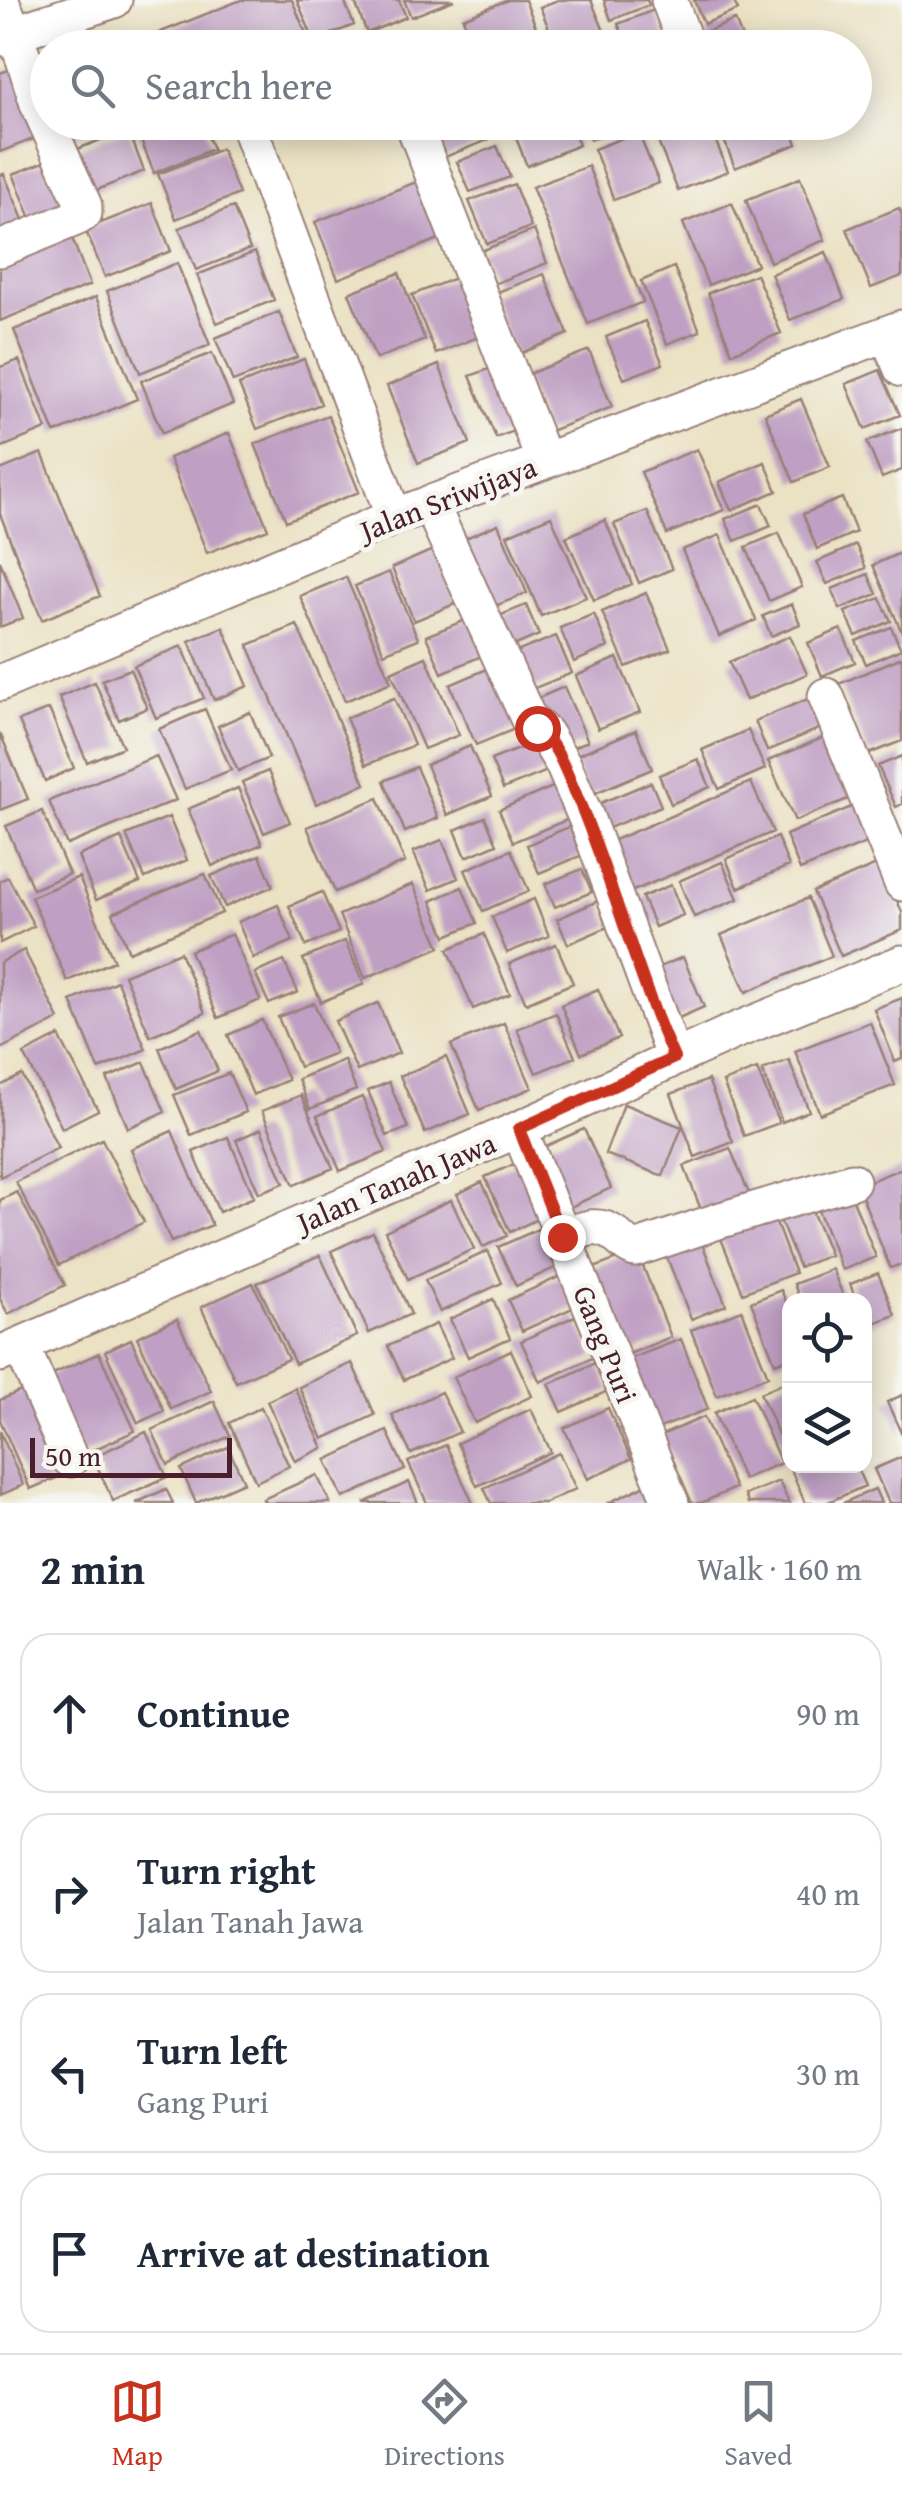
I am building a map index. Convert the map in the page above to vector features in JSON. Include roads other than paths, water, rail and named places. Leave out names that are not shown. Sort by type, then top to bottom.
[{"type":"street","points":[[1,0],[7,36],[30,86]]},
{"type":"street","points":[[7,36],[114,0]]},
{"type":"street","points":[[669,0],[680,30]]},
{"type":"street","points":[[0,250],[84,213],[54,140]]},
{"type":"street","points":[[254,140],[394,517]]},
{"type":"street","points":[[420,140],[544,461]]},
{"type":"street","points":[[894,331],[902,370]]},
{"type":"street","name":"Jalan Sriwijaya","points":[[0,683],[394,517],[894,331]]},
{"type":"street","points":[[430,504],[529,720],[545,734],[563,764],[674,1058]]},
{"type":"street","points":[[826,696],[902,884]]},
{"type":"street","name":"Jalan Tanah Jawa","points":[[8,1345],[902,962]]},
{"type":"street","name":"Gang Puri","points":[[519,1129],[671,1503]]},
{"type":"street","points":[[562,1237],[602,1227],[628,1248],[635,1249],[852,1181]]},
{"type":"street","points":[[8,1345],[70,1459]]}]
